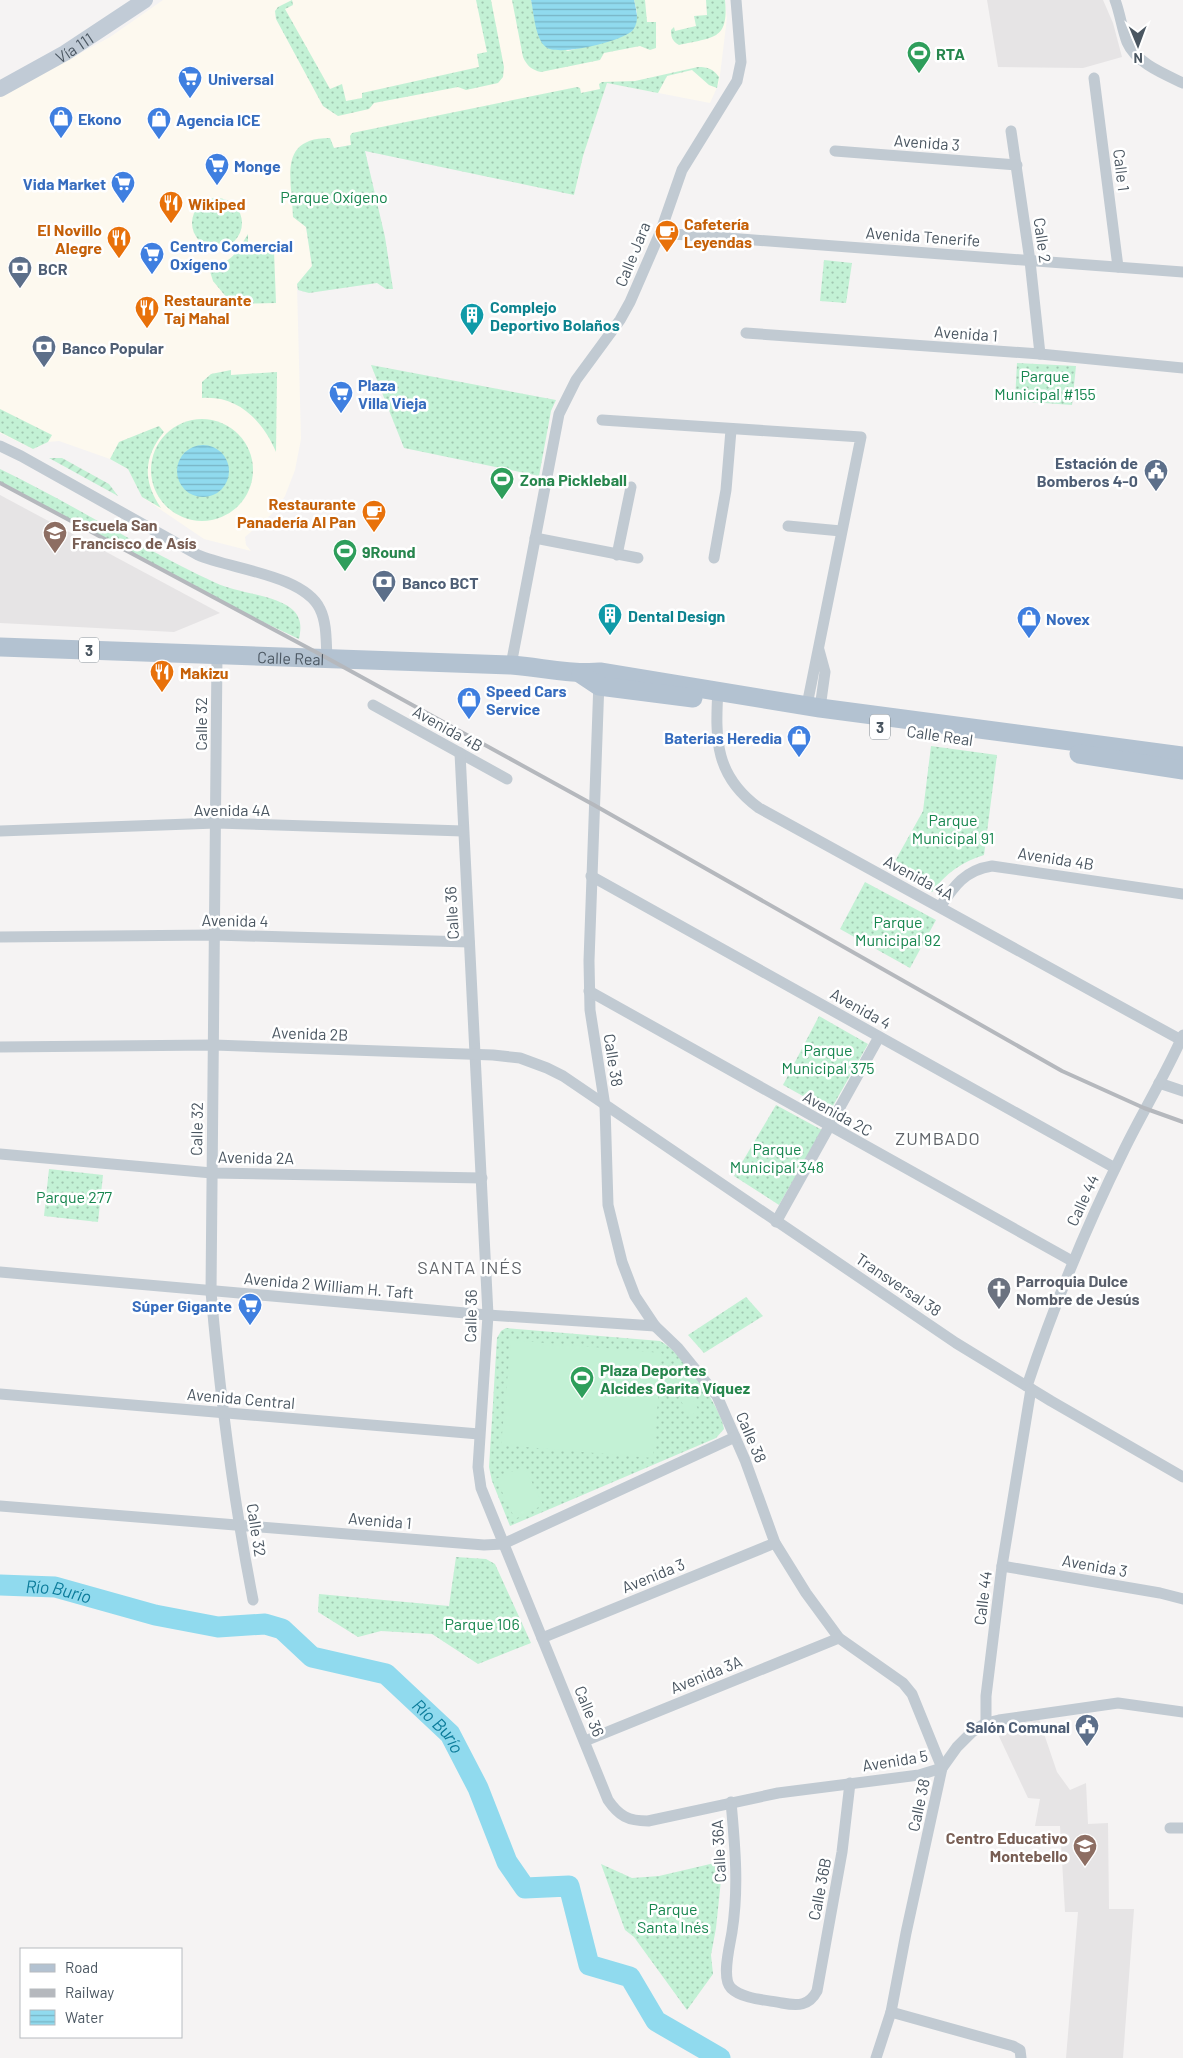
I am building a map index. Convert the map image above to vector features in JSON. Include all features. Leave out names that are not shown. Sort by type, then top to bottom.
[{"type":"main road","name":"Vía 111","points":[[0,89],[72,48],[145,0]]},
{"type":"main road","name":"Calle Real","points":[[0,647],[511,664],[554,668],[600,679],[1183,770]]},
{"type":"main road","name":"Calle Real","points":[[718,696],[814,706],[1183,756]]},
{"type":"street","name":"Calle Jara","points":[[511,664],[559,414],[564,400],[620,320],[660,233],[682,170],[690,154],[726,101],[740,74],[741,46],[736,0]]},
{"type":"street","points":[[1114,0],[1127,43],[1135,53],[1144,62],[1183,83]]},
{"type":"street","name":"Calle 1","points":[[1094,78],[1118,267]]},
{"type":"street","name":"Calle 2","points":[[1010,131],[1017,165],[1030,260],[1040,354]]},
{"type":"street","name":"Avenida 3","points":[[835,151],[1017,165]]},
{"type":"street","name":"Avenida Tenerife","points":[[660,233],[1183,272]]},
{"type":"street","name":"Avenida 1","points":[[746,333],[1040,354],[1183,368]]},
{"type":"street","points":[[602,420],[731,430],[861,437],[818,646],[825,672],[814,706]]},
{"type":"street","points":[[714,558],[726,490],[731,430]]},
{"type":"street","points":[[0,446],[198,555],[225,565],[276,578],[306,594],[319,606],[322,613],[327,658]]},
{"type":"street","points":[[617,555],[631,487]]},
{"type":"street","points":[[788,526],[842,531]]},
{"type":"street","points":[[535,538],[638,558]]},
{"type":"street","name":"Calle 32","points":[[217,655],[211,1292],[223,1412],[238,1524],[253,1600]]},
{"type":"street","name":"Calle 38","points":[[600,679],[591,876],[589,991],[590,1010],[605,1106],[608,1205],[622,1262],[634,1296],[655,1326],[678,1348],[717,1396],[735,1437],[775,1542],[806,1593],[839,1638],[903,1683],[912,1694],[942,1768],[891,2012],[876,2058]]},
{"type":"street","name":"Avenida 4A","points":[[718,696],[717,726],[723,766],[727,776],[745,798],[759,808],[1182,1038]]},
{"type":"street","name":"Avenida 4B","points":[[373,705],[507,779]]},
{"type":"street","name":"Calle 36","points":[[460,753],[488,1315],[478,1467],[481,1488],[608,1800],[624,1818]]},
{"type":"street","name":"Avenida 4A","points":[[0,831],[216,823],[463,831]]},
{"type":"street","name":"Avenida 4B","points":[[940,907],[963,877],[981,868],[992,866],[1183,894]]},
{"type":"street","name":"Avenida 4","points":[[591,876],[1115,1168]]},
{"type":"street","name":"Avenida 4","points":[[0,937],[214,935],[469,942]]},
{"type":"street","name":"Avenida 2C","points":[[589,991],[1072,1261]]},
{"type":"street","points":[[776,1222],[879,1037]]},
{"type":"street","name":"Calle 44","points":[[986,1723],[986,1696],[1002,1566],[1029,1388],[1045,1330],[1072,1261],[1115,1168],[1144,1108],[1159,1084],[1182,1038]]},
{"type":"street","name":"Avenida 2B","points":[[0,1047],[214,1045],[520,1058],[547,1068],[605,1106]]},
{"type":"street","points":[[1159,1084],[1183,1090]]},
{"type":"street","name":"Transversal 38","points":[[605,1106],[956,1343],[1029,1388],[1183,1477]]},
{"type":"street","name":"Avenida 2A","points":[[0,1154],[212,1173],[482,1178]]},
{"type":"street","name":"Avenida 2 William H. Taft","points":[[0,1272],[488,1315],[655,1326]]},
{"type":"street","name":"Avenida Central","points":[[0,1394],[480,1434]]},
{"type":"street","name":"Avenida 1","points":[[0,1506],[484,1545],[503,1544],[735,1437]]},
{"type":"street","name":"Avenida 3","points":[[542,1638],[775,1542]]},
{"type":"street","name":"Avenida 3","points":[[1002,1566],[1160,1593],[1183,1599]]},
{"type":"street","name":"Avenida 3A","points":[[585,1741],[839,1638]]},
{"type":"street","name":"Avenida 5","points":[[624,1818],[635,1821],[648,1821],[732,1802],[850,1783],[919,1775],[942,1768],[957,1747],[972,1732],[986,1723],[1012,1717],[1118,1703],[1183,1712]]},
{"type":"street","name":"Calle 36B","points":[[730,1988],[742,1994],[801,2006],[812,2000],[817,1991],[842,1852],[850,1783]]},
{"type":"street","name":"Calle 36A","points":[[730,1988],[726,1979],[726,1967],[737,1903],[732,1802]]},
{"type":"street","points":[[1170,1828],[1183,1828]]},
{"type":"street","points":[[891,2012],[1013,2046],[1020,2050],[1021,2058]]},
{"type":"shaded area","name":"Centro Comercial Oxígeno","points":[[163,0],[725,0],[727,18],[719,83],[710,103],[607,83],[583,156],[574,195],[350,137],[351,145],[333,148],[306,227],[312,266],[297,285],[301,439],[295,470],[285,496],[274,512],[245,537],[246,545],[251,551],[204,539],[142,497],[128,469],[110,459],[59,441],[48,442],[33,449],[0,433],[0,97],[110,37]]},
{"type":"shaded area","points":[[987,0],[1103,0],[1113,23],[1122,57],[1083,68],[998,67]]},
{"type":"shaded area","name":"Escuela San Francisco de Asís","points":[[0,495],[220,613],[174,632],[0,623]]},
{"type":"shaded area","name":"Centro Educativo Montebello","points":[[1039,1719],[1057,1772],[1070,1790],[1086,1783],[1088,1824],[1108,1823],[1109,1909],[1134,1909],[1123,2058],[1066,2058],[1078,1912],[1065,1912],[1060,1826],[1035,1826],[1040,1799],[1028,1798],[996,1730]]},
{"type":"green space","points":[[292,0],[293,5],[285,9],[330,89],[342,84],[346,101],[362,98],[362,93],[479,67],[477,54],[487,52],[476,0],[491,0],[504,67],[503,77],[498,83],[466,90],[458,87],[374,103],[369,109],[338,116],[323,106],[276,19],[275,11],[278,7]]},
{"type":"green space","points":[[512,0],[531,0],[541,41],[568,51],[620,37],[632,31],[637,12],[634,0],[645,0],[647,22],[656,22],[656,48],[650,50],[640,46],[604,53],[600,60],[541,72],[532,69],[523,57]]},
{"type":"green space","points":[[706,0],[725,0],[726,13],[721,30],[710,38],[679,45],[672,39],[671,30],[674,27],[675,31],[696,26],[694,16],[707,15]]},
{"type":"green space","name":"Parque Oxígeno","points":[[705,67],[717,74],[719,77],[717,88],[709,85],[692,70],[667,76],[658,93],[607,83],[583,156],[574,195],[365,151],[385,237],[393,289],[386,289],[377,283],[309,293],[298,290],[297,284],[312,266],[306,227],[293,217],[291,163],[295,153],[302,145],[313,140],[330,138],[334,148],[351,145],[350,136],[352,133],[577,87],[580,88],[581,93],[600,89],[599,84],[602,82],[635,81]]},
{"type":"green space","points":[[212,198],[222,198],[235,205],[242,218],[242,228],[235,241],[222,248],[212,248],[203,244],[196,237],[192,228],[192,218],[196,209],[203,202]]},
{"type":"green space","points":[[248,234],[248,252],[274,250],[276,303],[232,304],[213,281],[208,265],[211,262],[217,263],[229,260]]},
{"type":"green space","points":[[824,260],[852,263],[846,303],[820,301]]},
{"type":"green space","name":"Parque Municipal #155","points":[[1017,363],[1076,366],[1072,405],[1015,401]]},
{"type":"green space","points":[[371,365],[556,400],[551,411],[539,476],[404,448]]},
{"type":"green space","points":[[231,370],[231,375],[277,372],[276,452],[264,430],[248,412],[227,401],[215,398],[202,398],[202,382],[211,374]]},
{"type":"green space","points":[[0,409],[52,435],[48,442],[33,449],[0,432]]},
{"type":"green space","points":[[202,419],[222,423],[238,434],[249,450],[253,470],[249,490],[238,506],[222,517],[202,521],[182,517],[166,506],[155,490],[151,470],[155,450],[166,434],[182,423]]},
{"type":"green space","points":[[159,426],[164,432],[152,451],[148,470],[151,488],[161,508],[142,497],[128,469],[110,459],[119,442]]},
{"type":"green space","points":[[49,458],[62,458],[109,484],[118,496]]},
{"type":"green space","points":[[0,469],[188,570],[224,586],[278,601],[287,606],[294,611],[300,621],[299,639],[225,604],[0,483]]},
{"type":"green space","name":"Parque Municipal 91","points":[[931,746],[997,755],[984,855],[955,869],[932,892],[890,870],[923,811]]},
{"type":"green space","name":"Parque Municipal 92","points":[[865,882],[936,920],[910,968],[840,929]]},
{"type":"green space","name":"Parque Municipal 375","points":[[819,1016],[868,1044],[830,1111],[783,1085]]},
{"type":"green space","name":"Parque Municipal 348","points":[[776,1105],[822,1130],[779,1205],[734,1176]]},
{"type":"green space","name":"Parque 277","points":[[49,1169],[103,1175],[98,1222],[44,1216]]},
{"type":"green space","points":[[746,1297],[763,1316],[704,1353],[688,1335]]},
{"type":"green space","points":[[506,1328],[660,1341],[679,1356],[699,1380],[715,1407],[724,1429],[716,1438],[510,1526],[492,1481],[489,1467],[497,1338],[501,1331]]},
{"type":"green space","name":"Plaza Deportes Alcides Garita Víquez","points":[[511,1340],[662,1353],[653,1458],[501,1445]]},
{"type":"green space","points":[[673,1367],[695,1382],[671,1398],[666,1379],[669,1368]]},
{"type":"green space","points":[[690,1394],[699,1411],[689,1416],[680,1399]]},
{"type":"green space","points":[[524,1466],[543,1505],[515,1519],[496,1479]]},
{"type":"green space","name":"Parque 106","points":[[456,1557],[486,1559],[495,1564],[531,1643],[478,1664],[432,1634],[381,1631],[358,1637],[318,1612],[319,1594],[449,1606]]},
{"type":"green space","name":"Parque Santa Inés","points":[[723,1861],[716,1928],[711,1955],[713,1974],[687,2010],[634,1937],[625,1930],[601,1864],[632,1878],[659,1876]]},
{"type":"water","points":[[531,0],[634,0],[637,15],[636,23],[633,30],[627,34],[605,43],[576,49],[553,50],[546,47],[539,38]]},
{"type":"water","points":[[198,445],[208,445],[222,452],[229,466],[229,476],[222,490],[208,497],[198,497],[188,493],[181,486],[177,476],[177,466],[181,456],[188,449]]},
{"type":"waterway","name":"Río Burío","points":[[0,1585],[55,1587],[155,1615],[218,1627],[265,1624],[282,1629],[312,1657],[386,1674],[450,1734],[478,1788],[507,1862],[525,1888],[569,1886],[589,1965],[630,1977],[656,2021],[720,2058]]},
{"type":"railway","points":[[0,483],[327,658],[594,805],[1062,1071],[1144,1108],[1183,1122]]},
{"type":"place","name":"RTA","points":[[919,74]]},
{"type":"place","name":"Universal","points":[[190,99]]},
{"type":"place","name":"Ekono","points":[[61,139]]},
{"type":"place","name":"Agencia ICE","points":[[159,140]]},
{"type":"place","name":"Monge","points":[[217,186]]},
{"type":"place","name":"Vida Market","points":[[123,204]]},
{"type":"place","name":"Wikiped","points":[[171,224]]},
{"type":"place","name":"Cafetería Leyendas","points":[[667,253]]},
{"type":"place","name":"El Novillo Alegre","points":[[119,259]]},
{"type":"place","name":"Centro Comercial Oxígeno","points":[[152,275]]},
{"type":"place","name":"BCR","points":[[20,289]]},
{"type":"place","name":"Restaurante Taj Mahal","points":[[147,329]]},
{"type":"place","name":"Complejo Deportivo Bolaños","points":[[472,336]]},
{"type":"place","name":"Banco Popular","points":[[44,368]]},
{"type":"place","name":"Plaza Villa Vieja","points":[[341,414]]},
{"type":"place","name":"Estación de Bomberos 4-0","points":[[1156,492]]},
{"type":"place","name":"Zona Pickleball","points":[[502,500]]},
{"type":"place","name":"Restaurante Panadería Al Pan","points":[[374,533]]},
{"type":"place","name":"Escuela San Francisco de Asís","points":[[55,554]]},
{"type":"place","name":"9Round","points":[[345,572]]},
{"type":"place","name":"Banco BCT","points":[[384,603]]},
{"type":"place","name":"Dental Design","points":[[610,636]]},
{"type":"place","name":"Novex","points":[[1029,639]]},
{"type":"place","name":"Makizu","points":[[162,693]]},
{"type":"place","name":"Speed Cars Service","points":[[469,720]]},
{"type":"place","name":"Baterias Heredia","points":[[799,758]]},
{"type":"place","name":"Parroquia Dulce Nombre de Jesús","points":[[999,1310]]},
{"type":"place","name":"Súper Gigante","points":[[250,1326]]},
{"type":"place","name":"Plaza Deportes Alcides Garita Víquez","points":[[582,1399]]},
{"type":"place","name":"Salón Comunal","points":[[1087,1747]]},
{"type":"place","name":"Centro Educativo Montebello","points":[[1085,1867]]},
{"type":"district","name":"ZUMBADO","points":[[938,1138]]},
{"type":"district","name":"SANTA INÉS","points":[[470,1267]]}]
